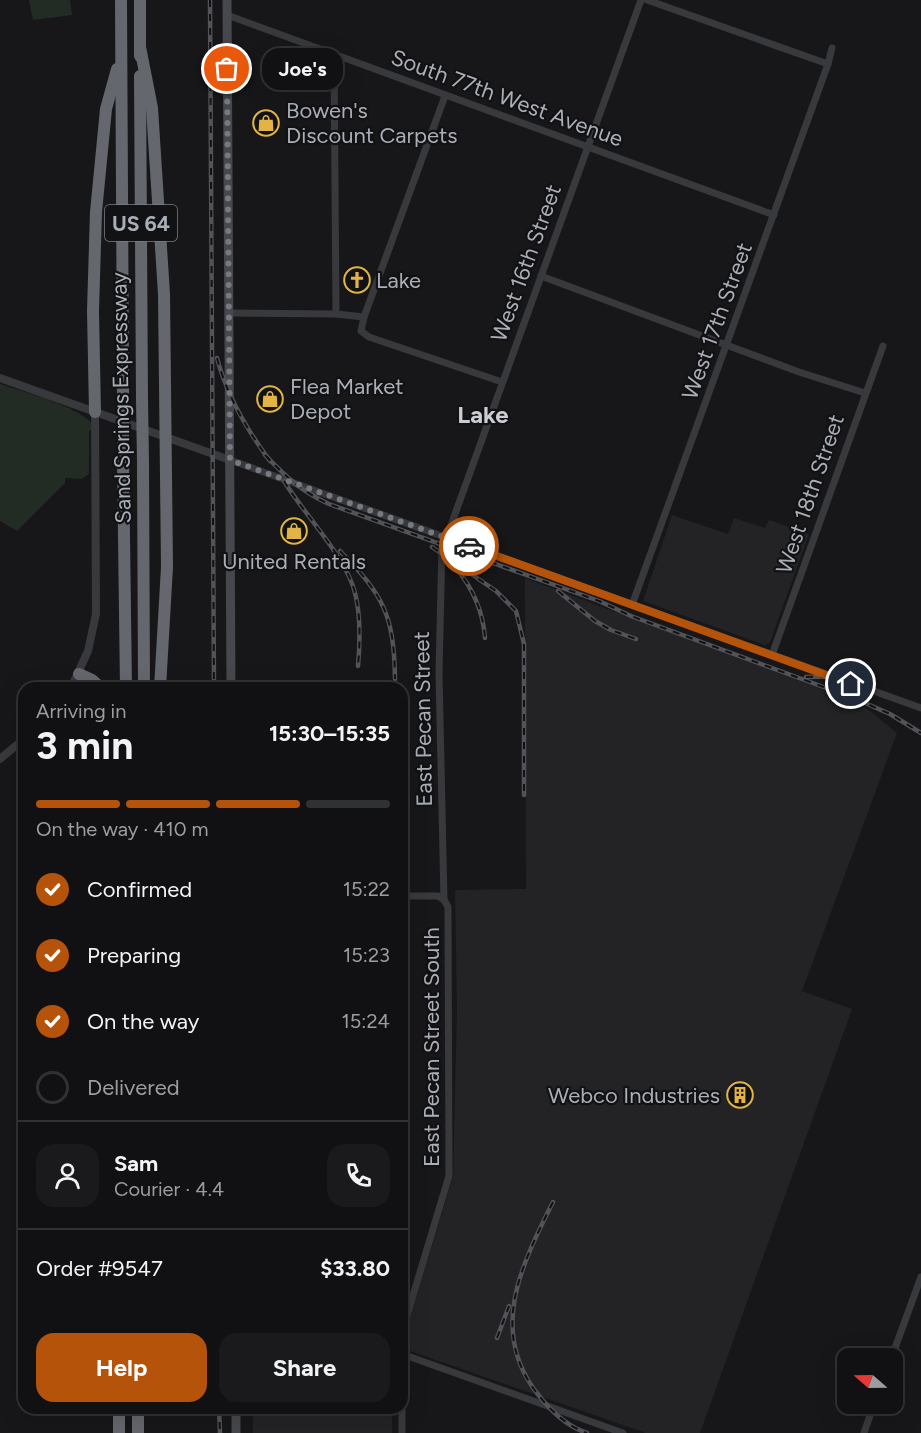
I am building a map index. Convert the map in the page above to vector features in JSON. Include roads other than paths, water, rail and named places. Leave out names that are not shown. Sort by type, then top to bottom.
[{"type":"highway","name":"Sand Springs Expressway","points":[[121,0],[126,682]]},
{"type":"highway","name":"Sand Springs Expressway","points":[[140,0],[144,682]]},
{"type":"highway","points":[[140,48],[152,108],[162,240],[167,567],[160,682]]},
{"type":"highway","points":[[95,412],[93,311],[96,212],[106,108],[121,54]]},
{"type":"highway","points":[[79,674],[94,682]]},
{"type":"highway","points":[[118,1433],[119,1414]]},
{"type":"highway","points":[[138,1414],[138,1433]]},
{"type":"main road","points":[[226,0],[231,682]]},
{"type":"main road","points":[[236,1414],[236,1433]]},
{"type":"street","name":"West 16th Street","points":[[446,538],[470,478],[502,382],[640,0]]},
{"type":"street","points":[[647,0],[828,64]]},
{"type":"street","name":"South 77th West Avenue","points":[[226,15],[774,215]]},
{"type":"street","name":"West 17th Street","points":[[632,605],[774,215],[832,48]]},
{"type":"street","points":[[334,54],[336,314]]},
{"type":"street","points":[[446,96],[364,317],[361,331],[369,337],[502,382]]},
{"type":"street","points":[[541,276],[799,372],[865,393]]},
{"type":"street","points":[[229,313],[336,314],[364,317]]},
{"type":"street","name":"West 18th Street","points":[[772,655],[883,346]]},
{"type":"street","points":[[0,378],[921,708]]},
{"type":"street","points":[[74,682],[88,651],[96,614],[95,412]]},
{"type":"street","name":"East Pecan Street","points":[[444,900],[439,650],[440,552],[446,538]]},
{"type":"street","points":[[0,759],[18,744]]},
{"type":"street","points":[[408,896],[438,896],[444,900]]},
{"type":"street","name":"East Pecan Street South","points":[[408,1312],[449,1176],[448,907],[444,900]]},
{"type":"street","points":[[895,1348],[921,1276]]},
{"type":"street","points":[[408,1356],[623,1433]]},
{"type":"street","points":[[402,1414],[402,1433]]},
{"type":"street","points":[[864,1433],[871,1414]]},
{"type":"railway","points":[[210,0],[214,682]]},
{"type":"railway","points":[[217,358],[226,386],[239,412],[270,461]]},
{"type":"railway","points":[[265,455],[294,483],[329,504],[599,601],[631,616],[856,699],[890,714],[921,733]]},
{"type":"railway","points":[[284,481],[334,551],[350,579],[357,602],[359,620],[358,666]]},
{"type":"railway","points":[[432,547],[496,591],[516,611],[524,644],[524,795]]},
{"type":"railway","points":[[340,551],[367,581],[384,608],[392,638],[395,679]]},
{"type":"railway","points":[[455,567],[476,600],[485,638]]},
{"type":"railway","points":[[558,591],[595,621],[611,630],[636,639]]},
{"type":"railway","points":[[806,677],[855,676]]},
{"type":"railway","points":[[553,1202],[521,1275],[512,1324],[515,1349],[524,1373],[545,1403],[567,1423],[587,1433]]},
{"type":"railway","points":[[497,1338],[509,1306]]},
{"type":"railway","points":[[219,1414],[220,1433]]},
{"type":"place","name":"Joe's","points":[[227,69]]},
{"type":"place","name":"Bowen's Discount Carpets","points":[[266,123]]},
{"type":"place","name":"Lake","points":[[357,280]]},
{"type":"place","name":"Flea Market Depot","points":[[270,399]]},
{"type":"place","name":"United Rentals","points":[[294,531]]},
{"type":"place","name":"Webco Industries","points":[[740,1095]]},
{"type":"district","name":"Lake","points":[[483,414]]}]
